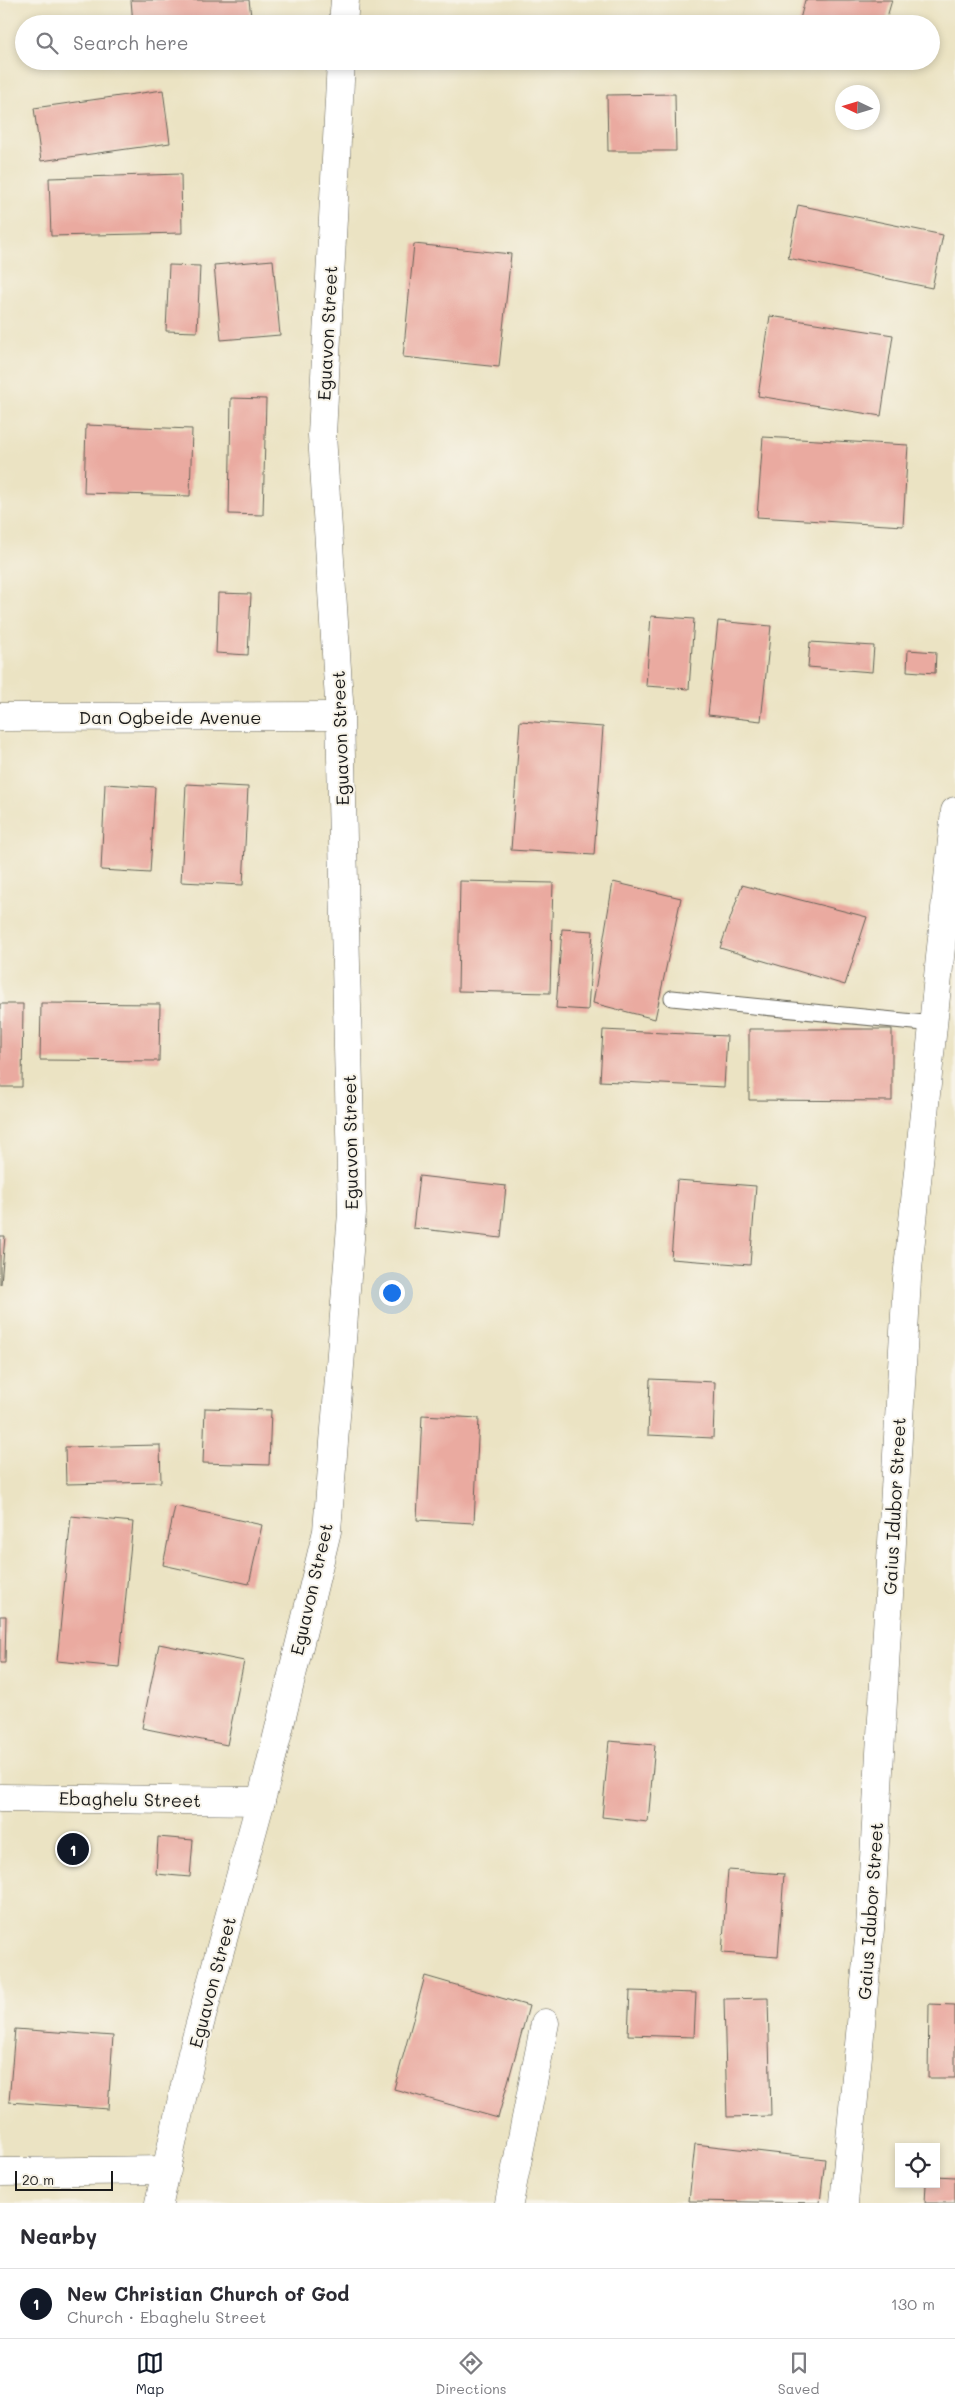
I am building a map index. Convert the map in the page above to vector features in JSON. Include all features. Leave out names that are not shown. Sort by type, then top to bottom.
[{"type":"street","points":[[344,15],[345,0]]},
{"type":"street","name":"Eguavon Street","points":[[159,2203],[192,2053],[261,1801],[327,1531],[352,1214],[340,716],[322,435],[341,70]]},
{"type":"street","name":"Dan Ogbeide Avenue","points":[[0,717],[340,716]]},
{"type":"street","name":"Gaius Idubor Street","points":[[844,2203],[870,1929],[907,1279],[934,1024],[951,899],[955,810]]},
{"type":"street","name":"Ebaghelu Street","points":[[0,1798],[261,1801]]},
{"type":"street","points":[[509,2203],[545,2023]]},
{"type":"street","points":[[0,2172],[167,2170]]},
{"type":"lane","points":[[672,998],[934,1024]]},
{"type":"building","points":[[131,0],[249,0],[251,15],[132,15]]},
{"type":"building","points":[[805,0],[892,0],[888,15],[801,15]]},
{"type":"building","points":[[163,90],[170,143],[41,161],[34,108]]},
{"type":"building","points":[[675,94],[676,151],[608,151],[607,95]]},
{"type":"building","points":[[181,174],[182,233],[51,236],[49,178]]},
{"type":"building","points":[[798,205],[943,235],[932,288],[788,258]]},
{"type":"building","points":[[414,244],[511,254],[499,367],[403,357]]},
{"type":"building","points":[[273,260],[280,335],[221,340],[214,265]]},
{"type":"building","points":[[169,265],[200,266],[197,332],[166,331]]},
{"type":"building","points":[[770,316],[893,335],[881,416],[758,396]]},
{"type":"building","points":[[231,398],[266,399],[263,515],[229,514]]},
{"type":"building","points":[[86,425],[192,429],[190,496],[84,493]]},
{"type":"building","points":[[763,437],[908,445],[903,526],[757,517]]},
{"type":"building","points":[[218,593],[251,594],[248,655],[216,653]]},
{"type":"building","points":[[651,616],[694,619],[689,689],[646,686]]},
{"type":"building","points":[[718,621],[771,626],[761,721],[708,715]]},
{"type":"building","points":[[810,642],[874,646],[872,672],[808,667]]},
{"type":"building","points":[[908,650],[936,652],[935,673],[907,671]]},
{"type":"building","points":[[520,721],[603,727],[594,855],[511,850]]},
{"type":"building","points":[[105,784],[155,787],[150,873],[101,870]]},
{"type":"building","points":[[186,784],[248,787],[243,885],[181,882]]},
{"type":"building","points":[[460,881],[553,883],[550,993],[458,991]]},
{"type":"building","points":[[613,882],[681,898],[655,1019],[593,1003]]},
{"type":"building","points":[[742,885],[867,917],[845,985],[720,948]]},
{"type":"building","points":[[562,929],[593,931],[588,1010],[556,1008]]},
{"type":"building","points":[[41,1003],[160,1004],[159,1061],[40,1060]]},
{"type":"building","points":[[0,1004],[23,1004],[22,1087],[0,1087]]},
{"type":"building","points":[[749,1029],[892,1029],[892,1101],[749,1100]]},
{"type":"building","points":[[603,1030],[727,1036],[724,1087],[600,1081]]},
{"type":"building","points":[[419,1176],[506,1186],[501,1238],[413,1228]]},
{"type":"building","points":[[677,1180],[756,1186],[750,1265],[671,1259]]},
{"type":"building","points":[[0,1236],[5,1236],[1,1284],[0,1284]]},
{"type":"building","points":[[650,1379],[715,1382],[713,1438],[648,1435]]},
{"type":"building","points":[[205,1408],[271,1410],[269,1465],[203,1463]]},
{"type":"building","points":[[422,1415],[479,1418],[474,1523],[417,1520]]},
{"type":"building","points":[[160,1445],[161,1482],[66,1484],[65,1447]]},
{"type":"building","points":[[175,1506],[262,1525],[249,1584],[163,1565]]},
{"type":"building","points":[[71,1516],[133,1522],[119,1667],[57,1661]]},
{"type":"building","points":[[0,1616],[6,1616],[5,1663],[0,1663]]},
{"type":"building","points":[[159,1644],[244,1661],[227,1745],[142,1728]]},
{"type":"building","points":[[609,1741],[655,1745],[648,1822],[602,1817]]},
{"type":"building","points":[[158,1837],[193,1840],[190,1877],[156,1874]]},
{"type":"building","points":[[728,1870],[784,1874],[778,1957],[722,1953]]},
{"type":"building","points":[[425,1976],[529,2006],[498,2118],[394,2089]]},
{"type":"building","points":[[630,1991],[696,1993],[694,2037],[628,2035]]},
{"type":"building","points":[[768,1998],[771,2116],[727,2117],[724,1999]]},
{"type":"building","points":[[929,2004],[955,2005],[955,2078],[928,2078]]},
{"type":"building","points":[[15,2029],[113,2036],[108,2109],[9,2102]]},
{"type":"building","points":[[695,2144],[825,2159],[820,2203],[689,2201]]},
{"type":"building","points":[[940,2176],[955,2177],[955,2203],[925,2203],[926,2188],[940,2188]]},
{"type":"place","name":"New Christian Church of God","points":[[73,1849]]}]
